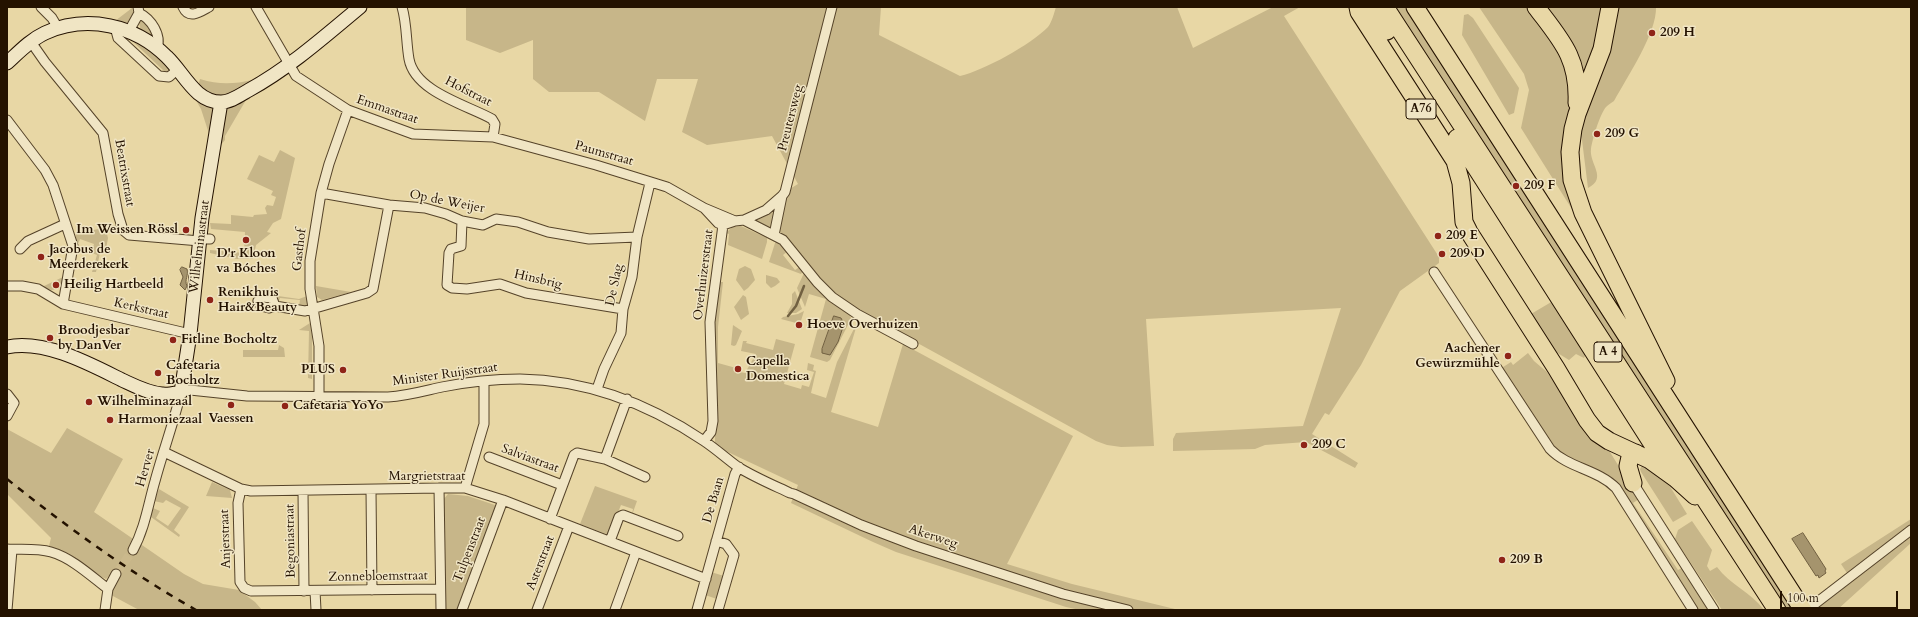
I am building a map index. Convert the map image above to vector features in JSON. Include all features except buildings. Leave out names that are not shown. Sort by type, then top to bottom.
[{"type":"highway","name":"A76","points":[[1358,7],[1359,12],[1455,161],[1461,183],[1464,222],[1477,246],[1556,368],[1587,420],[1603,437],[1636,453]]},
{"type":"highway","name":"A76","points":[[1371,7],[1446,121],[1500,196]]},
{"type":"highway","name":"A76","points":[[1385,7],[1500,196]]},
{"type":"highway","name":"A 4","points":[[1415,7],[1802,606]]},
{"type":"highway","points":[[1536,7],[1564,44],[1570,56],[1577,79],[1577,114]]},
{"type":"highway","points":[[1577,114],[1602,49],[1610,7]]},
{"type":"highway","name":"A 4","points":[[1577,114],[1571,137],[1570,152],[1572,180],[1583,213],[1637,325],[1662,372],[1685,427]]},
{"type":"highway","points":[[1500,196],[1675,478]]},
{"type":"highway","name":"A 4","points":[[1500,196],[1777,610]]},
{"type":"highway","points":[[1633,483],[1628,466],[1630,457],[1636,453],[1650,460],[1675,478]]},
{"type":"highway","name":"A 4","points":[[1675,478],[1711,511]]},
{"type":"street","points":[[41,7],[52,18],[58,28]]},
{"type":"street","points":[[182,7],[185,12],[196,14],[209,7]]},
{"type":"street","name":"Emmastraat","points":[[256,7],[296,76],[348,110],[413,134],[493,137]]},
{"type":"street","points":[[7,63],[31,42],[58,28],[91,23],[115,27],[128,31],[157,49],[178,69],[198,94],[208,100],[221,102],[236,97],[289,66],[360,7]]},
{"type":"street","name":"Hofstraat","points":[[402,7],[409,61],[413,70],[426,85],[446,98],[492,120],[495,124],[493,137]]},
{"type":"street","name":"Preutersweg","points":[[774,235],[782,196],[785,192],[832,7]]},
{"type":"street","points":[[128,31],[138,10],[146,17],[158,34],[159,39],[157,49]]},
{"type":"street","points":[[115,27],[118,38],[159,76],[168,77],[178,69]]},
{"type":"street","name":"Beatrixstraat","points":[[31,42],[45,62],[103,133],[118,214],[125,233],[129,235],[203,240]]},
{"type":"street","name":"Wilhelminastraat","points":[[180,392],[190,334],[221,102]]},
{"type":"street","name":"Gasthof","points":[[319,396],[319,346],[310,289],[310,261],[321,193],[329,164],[348,110]]},
{"type":"street","points":[[7,120],[45,170],[53,185],[65,224],[74,246],[63,304]]},
{"type":"street","name":"Paumstraat","points":[[493,137],[625,173],[675,191],[704,208],[739,220]]},
{"type":"street","name":"De Slag","points":[[597,389],[621,333],[623,309],[632,276],[637,237],[650,183]]},
{"type":"street","name":"Op de Weijer","points":[[321,193],[389,205],[425,208],[446,214],[462,221],[483,225],[496,220],[518,222],[548,232],[589,239],[637,237]]},
{"type":"street","points":[[739,220],[756,216],[766,210],[782,196]]},
{"type":"street","points":[[275,306],[301,311],[314,309],[367,293],[372,290],[389,205]]},
{"type":"street","name":"Paumstraat","points":[[704,208],[718,223],[723,225]]},
{"type":"street","points":[[739,220],[774,235],[787,243],[817,282],[832,298],[857,314],[913,344]]},
{"type":"street","name":"Overhuizerstraat","points":[[704,441],[711,432],[713,421],[710,322],[723,225],[739,220]]},
{"type":"street","name":"Hinsbrig","points":[[462,221],[461,246],[451,249],[449,253],[447,285],[452,288],[467,289],[500,284],[526,293],[623,309]]},
{"type":"street","points":[[20,249],[28,241],[65,224]]},
{"type":"street","points":[[1434,272],[1550,449],[1558,458],[1598,475],[1616,488],[1694,610]]},
{"type":"street","name":"Kerkstraat","points":[[7,286],[22,286],[38,289],[63,304],[190,334]]},
{"type":"street","points":[[7,347],[24,345],[46,349],[91,365],[150,392],[165,394],[180,392]]},
{"type":"street","name":"Minister Ruijsstraat","points":[[180,392],[190,390],[232,395],[355,397],[405,396],[442,387],[484,381],[520,379],[576,384],[627,399],[672,420],[739,467]]},
{"type":"street","points":[[465,488],[484,424],[484,381]]},
{"type":"street","name":"Herver","points":[[133,550],[145,523],[175,417],[180,392]]},
{"type":"street","points":[[7,394],[14,403],[7,416]]},
{"type":"street","points":[[605,459],[627,399]]},
{"type":"street","name":"Margrietstraat","points":[[164,452],[241,489],[251,491],[465,488],[503,500],[706,579]]},
{"type":"street","points":[[550,519],[574,455],[577,453],[605,459],[646,477]]},
{"type":"street","name":"Salviastraat","points":[[489,457],[562,485]]},
{"type":"street","name":"De Baan","points":[[697,610],[735,474],[739,467]]},
{"type":"street","name":"Akerweg","points":[[739,467],[790,493],[884,534],[1063,594],[1128,610]]},
{"type":"street","points":[[1633,483],[1714,610]]},
{"type":"street","name":"Tulpenstraat","points":[[439,488],[441,610]]},
{"type":"street","name":"Anjerstraat","points":[[241,489],[238,503],[239,551],[240,582],[244,588]]},
{"type":"street","points":[[371,490],[372,590]]},
{"type":"street","name":"Begoniastraat","points":[[303,491],[304,591]]},
{"type":"street","name":"Tulpenstraat","points":[[462,610],[503,500]]},
{"type":"street","points":[[610,541],[618,517],[623,515],[678,536]]},
{"type":"street","name":"Asterstraat","points":[[537,610],[569,526]]},
{"type":"street","points":[[1802,606],[1911,530]]},
{"type":"street","name":"De Baan","points":[[716,541],[726,544],[734,555],[718,610]]},
{"type":"street","points":[[7,610],[10,549],[40,550],[58,555],[73,563],[108,588]]},
{"type":"street","points":[[615,610],[636,552]]},
{"type":"street","points":[[105,610],[108,588],[116,574]]},
{"type":"street","name":"Zonnebloemstraat","points":[[244,588],[251,591],[440,589]]},
{"type":"street","name":"Zonnebloemstraat","points":[[316,591],[316,610]]},
{"type":"shaded area","points":[[466,7],[881,7],[879,35],[960,76],[994,63],[1019,49],[1040,34],[1048,27],[1056,7],[1177,7],[1193,48],[1273,7],[1300,7],[1284,16],[1439,257],[1439,263],[1400,291],[1361,365],[1329,415],[1325,413],[1312,434],[1358,463],[1355,468],[1306,442],[1265,445],[1255,449],[1173,451],[1173,439],[1176,433],[1303,426],[1341,308],[1146,319],[1154,446],[1121,447],[1107,445],[1096,441],[850,306],[823,283],[791,243],[776,233],[788,190],[798,184],[772,136],[707,145],[682,132],[698,79],[657,79],[645,121],[599,92],[549,92],[533,79],[533,40],[500,53],[466,40]]},
{"type":"shaded area","points":[[1392,7],[1408,7],[1797,610],[1784,610]]},
{"type":"shaded area","points":[[1479,7],[1529,7],[1569,59],[1585,230],[1521,128],[1529,90],[1524,74]]},
{"type":"shaded area","points":[[1543,7],[1603,7],[1598,37],[1580,83]]},
{"type":"shaded area","points":[[1616,7],[1656,7],[1655,18],[1647,42],[1640,55],[1614,101],[1606,107],[1599,121],[1591,149],[1597,180],[1588,188],[1581,132]]},
{"type":"shaded area","points":[[132,8],[134,14],[128,23],[115,21]]},
{"type":"shaded area","points":[[1468,14],[1473,18],[1519,88],[1514,113],[1509,115],[1462,35],[1464,15]]},
{"type":"shaded area","points":[[143,18],[158,40],[141,31],[139,23]]},
{"type":"shaded area","points":[[123,35],[136,40],[153,52],[169,66],[168,72],[165,74],[160,73],[164,71],[128,37],[121,37]]},
{"type":"shaded area","points":[[256,77],[258,78],[230,95],[216,97],[198,86],[200,79],[220,83],[233,83],[253,80]]},
{"type":"shaded area","points":[[250,96],[250,99],[246,100],[225,136],[225,140],[220,146],[224,113],[227,106]]},
{"type":"shaded area","points":[[194,97],[214,109],[211,140],[201,109]]},
{"type":"shaded area","points":[[280,150],[295,158],[281,219],[273,223],[267,232],[271,233],[256,245],[253,259],[237,259],[210,253],[210,250],[244,253],[245,232],[211,229],[210,223],[231,224],[231,215],[253,217],[254,215],[267,214],[265,208],[267,205],[273,206],[276,197],[271,195],[273,191],[247,179],[259,155],[274,162]]},
{"type":"shaded area","points":[[777,206],[770,229],[752,220]]},
{"type":"shaded area","points":[[116,225],[116,228],[106,230],[108,238],[106,249],[101,248],[96,272],[92,272],[97,255],[92,253],[94,244],[80,239],[78,244],[75,243],[76,234]]},
{"type":"shaded area","points":[[741,226],[767,238],[762,259],[728,245],[729,234],[726,233],[732,227]]},
{"type":"shaded area","points":[[778,241],[788,251],[783,255],[795,270],[801,266],[803,271],[801,274],[769,262],[775,243]]},
{"type":"shaded area","points":[[745,266],[751,269],[755,280],[744,291],[736,280],[739,269]]},
{"type":"shaded area","points":[[182,267],[187,269],[187,286],[185,290],[180,285],[183,277],[180,270]]},
{"type":"shaded area","points":[[804,273],[850,314],[851,319],[830,360],[827,362],[810,357],[826,299],[809,294],[805,307],[797,288]]},
{"type":"shaded area","points":[[766,275],[777,278],[780,282],[771,288],[766,283]]},
{"type":"shaded area","points":[[65,276],[58,289],[51,290],[42,287]]},
{"type":"shaded area","points":[[719,282],[723,282],[718,327],[718,363],[736,368],[735,371],[745,373],[756,354],[741,351],[743,341],[773,350],[776,339],[795,344],[784,384],[801,389],[802,385],[809,387],[814,372],[807,370],[808,363],[814,365],[813,370],[816,371],[811,393],[826,398],[837,362],[858,321],[831,412],[878,427],[903,344],[1073,436],[1007,564],[1072,584],[1179,610],[1080,610],[1066,607],[896,552],[791,503],[798,485],[715,446],[714,320]]},
{"type":"shaded area","points":[[316,286],[351,292],[322,300],[317,297]]},
{"type":"shaded area","points":[[795,291],[802,309],[796,313],[787,313],[792,304],[792,294]]},
{"type":"shaded area","points":[[743,295],[746,297],[749,314],[741,320],[734,307]]},
{"type":"shaded area","points":[[278,296],[299,299],[307,296],[308,306],[299,306],[300,300],[280,298],[278,303]]},
{"type":"shaded area","points":[[1553,301],[1586,354],[1584,358],[1576,354],[1569,360],[1551,349],[1531,314]]},
{"type":"shaded area","points":[[804,311],[800,324],[781,319],[783,317],[798,314]]},
{"type":"shaded area","points":[[834,316],[841,318],[844,324],[838,342],[830,355],[822,353],[822,349]]},
{"type":"shaded area","points":[[310,323],[312,335],[312,379],[308,378],[309,331],[299,330]]},
{"type":"shaded area","points":[[733,325],[742,331],[736,345],[734,346],[731,345]]},
{"type":"shaded area","points":[[279,345],[284,348],[285,357],[243,357],[243,350],[278,350]]},
{"type":"shaded area","points":[[1528,353],[1534,361],[1547,372],[1583,426],[1605,444],[1639,499],[1633,503],[1678,570],[1682,568],[1709,610],[1697,610],[1625,498],[1555,452],[1500,369],[1511,362],[1513,365]]},
{"type":"shaded area","points":[[67,428],[123,459],[94,512],[184,574],[203,584],[239,590],[255,602],[262,610],[139,610],[111,595],[115,579],[110,575],[106,579],[98,575],[77,559],[49,546],[51,538],[7,494],[7,429],[51,453]]},
{"type":"shaded area","points":[[1642,466],[1666,480],[1687,514],[1673,522],[1641,472],[1640,469]]},
{"type":"shaded area","points":[[212,482],[230,490],[232,498],[206,496]]},
{"type":"shaded area","points":[[595,486],[637,501],[632,515],[633,509],[621,505],[609,535],[580,524]]},
{"type":"shaded area","points":[[159,489],[189,507],[174,530],[180,535],[179,537],[151,517],[153,508],[160,511],[156,518],[168,526],[181,508],[166,500],[163,503],[154,501]]},
{"type":"shaded area","points":[[448,494],[468,496],[498,506],[459,610],[444,610],[443,500]]},
{"type":"shaded area","points":[[1911,519],[1911,543],[1837,610],[1817,610],[1811,601],[1847,573],[1841,564]]},
{"type":"shaded area","points":[[1692,521],[1712,550],[1707,566],[1710,571],[1717,567],[1728,579],[1753,598],[1764,610],[1722,610],[1675,539],[1678,530]]},
{"type":"shaded area","points":[[1803,533],[1826,569],[1826,573],[1819,578],[1818,575],[1816,576],[1792,539]]},
{"type":"shaded area","points":[[711,572],[724,576],[717,599],[705,595]]},
{"type":"waterway","points":[[788,316],[796,306],[804,286]]},
{"type":"tunnel","points":[[116,574],[133,550]]},
{"type":"railway","points":[[7,479],[52,514],[123,565],[196,610]]},
{"type":"place","name":"209 H","points":[[1652,33]]},
{"type":"place","name":"209 G","points":[[1597,134]]},
{"type":"place","name":"209 F","points":[[1516,186]]},
{"type":"place","name":"Im Weissen Rössl","points":[[186,230]]},
{"type":"place","name":"209 E","points":[[1438,236]]},
{"type":"place","name":"D'r Kloon va Bóches","points":[[246,240]]},
{"type":"place","name":"209 D","points":[[1442,254]]},
{"type":"place","name":"Jacobus de Meerderekerk","points":[[41,257]]},
{"type":"place","name":"Heilig Hartbeeld","points":[[56,285]]},
{"type":"place","name":"Renikhuis Hair&Beauty","points":[[210,300]]},
{"type":"place","name":"Hoeve Overhuizen","points":[[799,325]]},
{"type":"place","name":"Broodjesbar by DanVer","points":[[50,338]]},
{"type":"place","name":"Fitline Bocholtz","points":[[173,340]]},
{"type":"place","name":"Aachener Gewürzmühle","points":[[1508,356]]},
{"type":"place","name":"Capella Domestica","points":[[738,369]]},
{"type":"place","name":"PLUS","points":[[343,370]]},
{"type":"place","name":"Cafetaria Bocholtz","points":[[158,373]]},
{"type":"place","name":"Wilhelminazaal","points":[[89,402]]},
{"type":"place","name":"Vaessen","points":[[231,405]]},
{"type":"place","name":"Cafetaria YoYo","points":[[285,406]]},
{"type":"place","name":"Harmoniezaal","points":[[110,420]]},
{"type":"place","name":"209 C","points":[[1304,445]]},
{"type":"place","name":"209 B","points":[[1502,560]]}]
